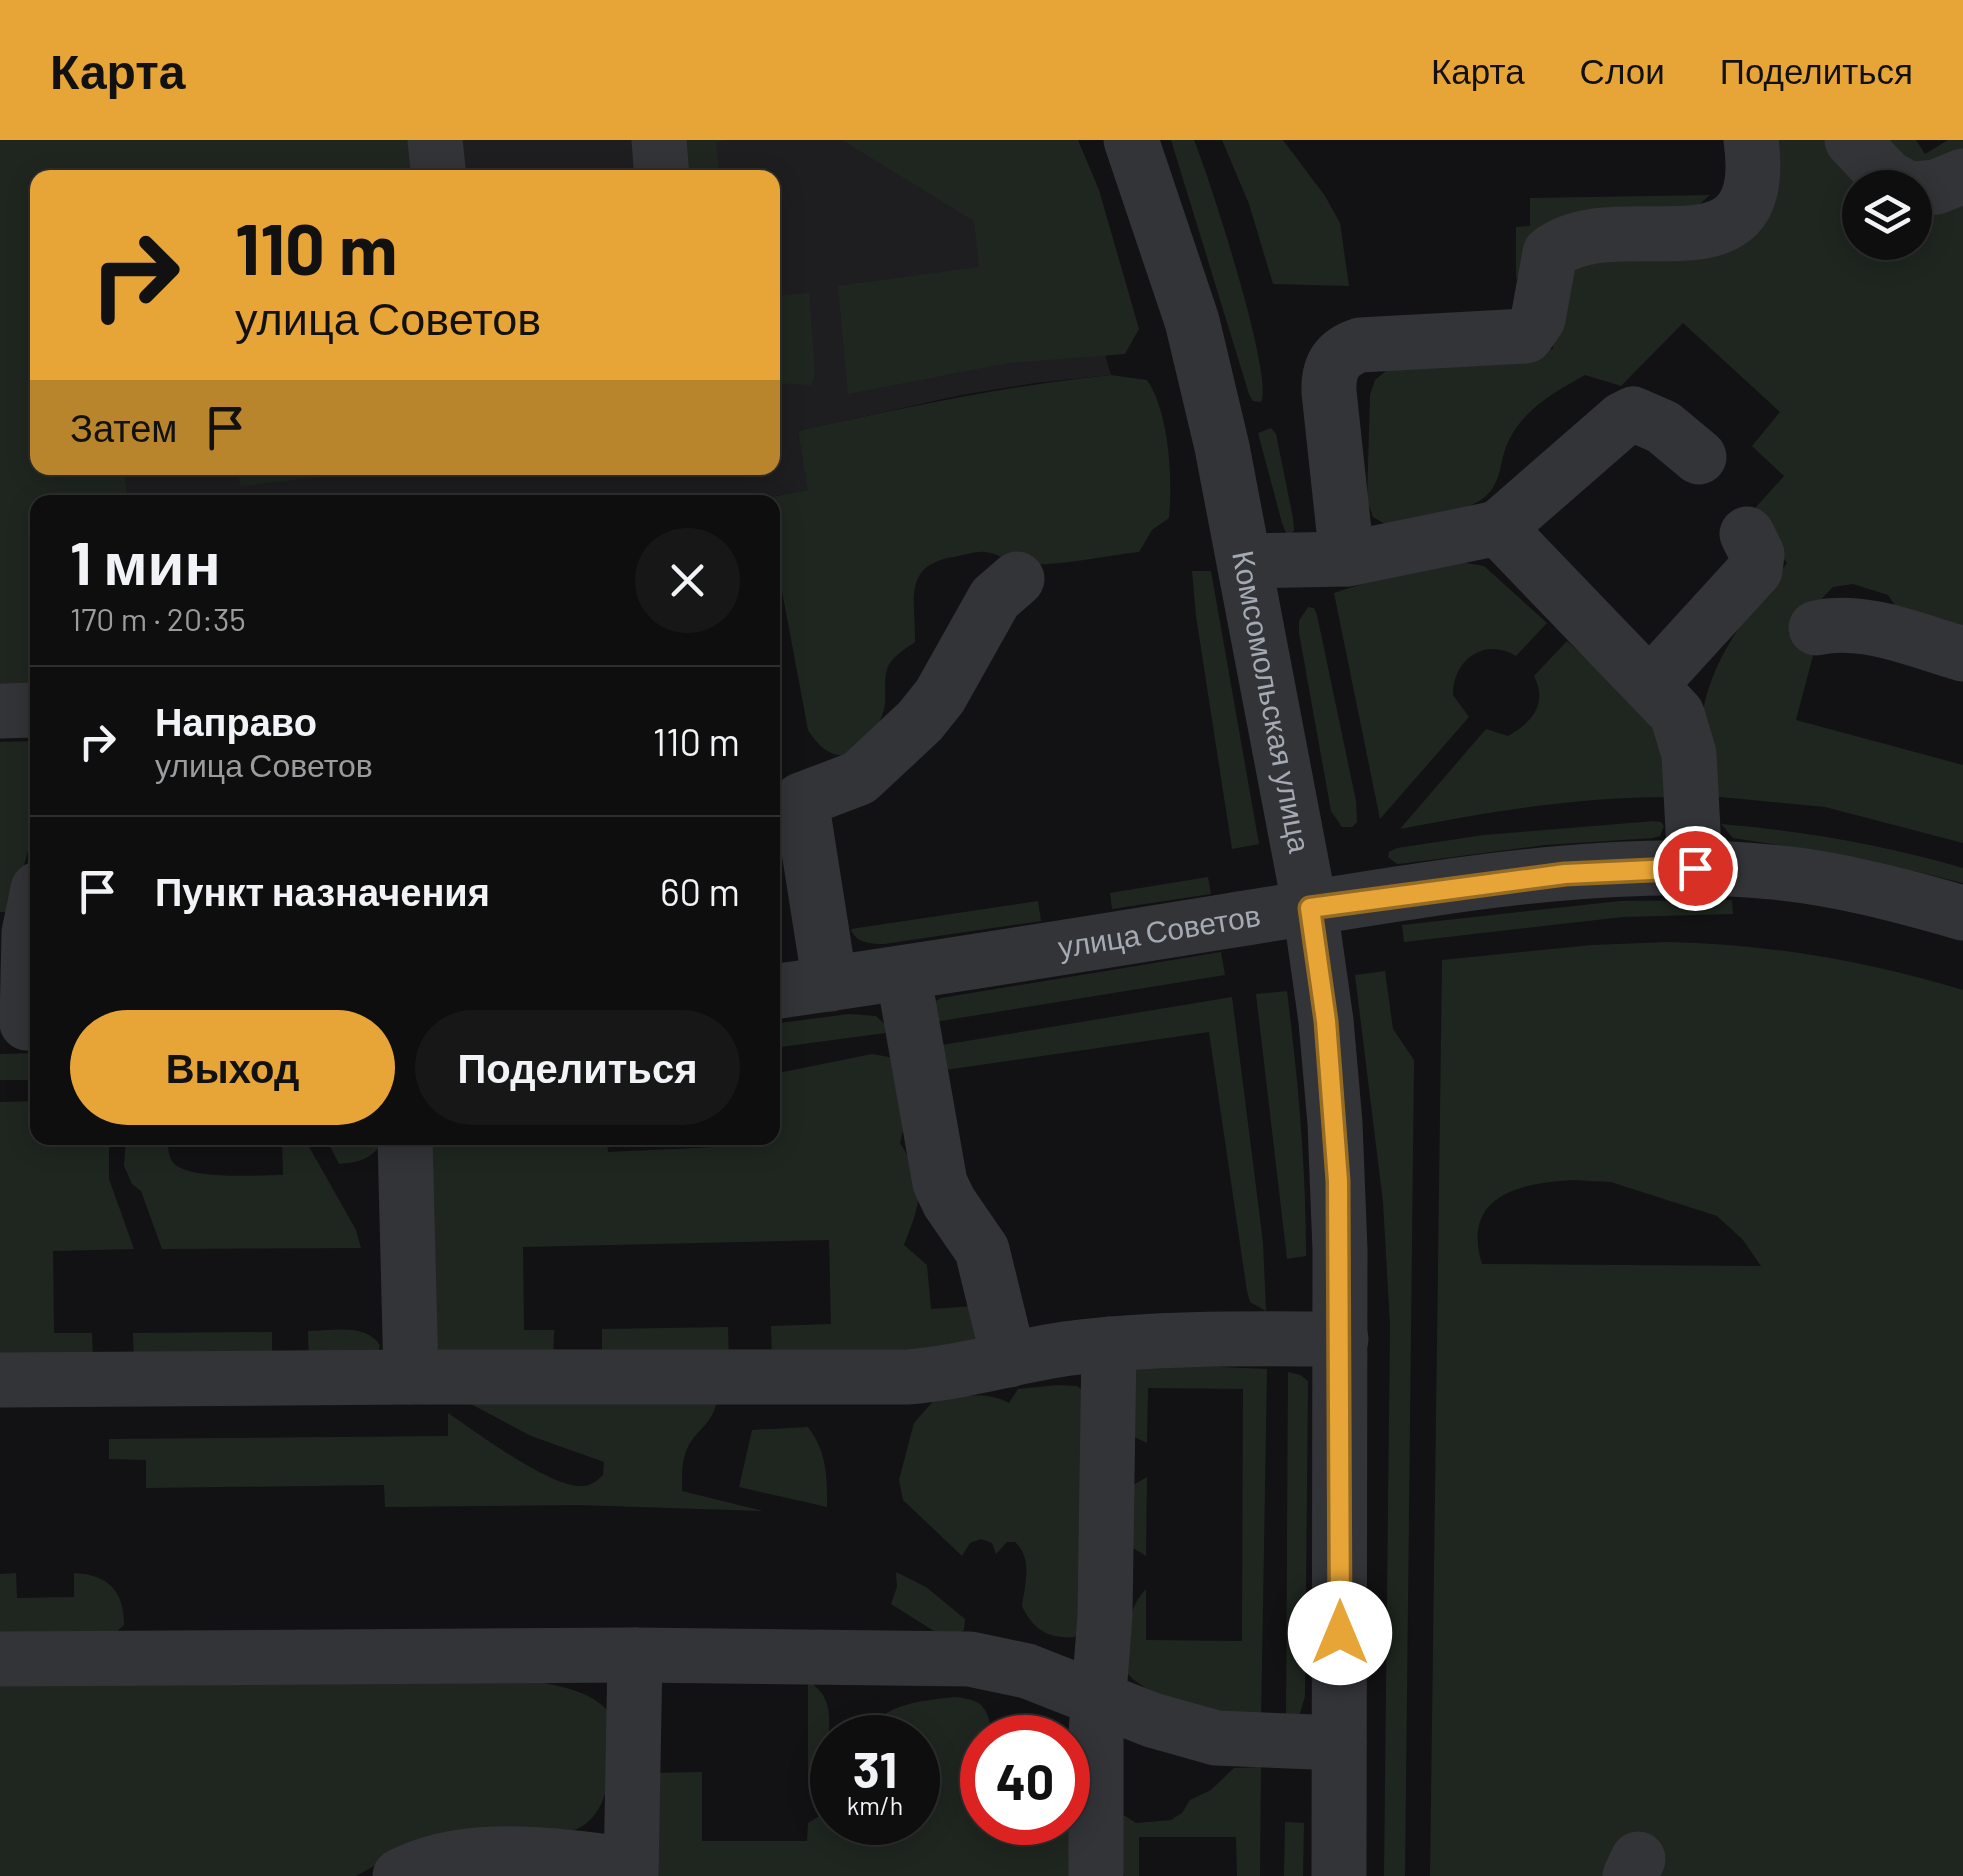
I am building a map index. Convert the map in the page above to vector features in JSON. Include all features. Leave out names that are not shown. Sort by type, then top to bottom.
[{"type":"street","points":[[436,140],[438,170]]},
{"type":"street","points":[[660,140],[662,170]]},
{"type":"street","name":"Комсомольская улица","points":[[1131,140],[1192,321],[1246,560],[1310,908],[1335,1123],[1341,1338],[1339,1876]]},
{"type":"street","points":[[1348,559],[1329,392],[1334,360],[1360,345],[1526,336],[1538,319],[1550,253],[1560,246],[1594,238],[1713,230],[1734,221],[1749,200],[1754,162],[1751,140]]},
{"type":"street","points":[[1852,140],[1880,170]]},
{"type":"street","points":[[1932,187],[1963,176]]},
{"type":"street","points":[[1246,560],[1348,559],[1498,528],[1632,414],[1664,427],[1699,458]]},
{"type":"street","points":[[1498,528],[1677,714],[1690,754],[1695,868]]},
{"type":"street","points":[[1650,685],[1754,570],[1757,554],[1747,534]]},
{"type":"street","points":[[830,984],[801,800],[860,778],[920,721],[940,696],[995,598],[1017,579]]},
{"type":"street","points":[[1816,628],[1857,625],[1963,654]]},
{"type":"street","points":[[0,711],[30,710]]},
{"type":"street","name":"улица Советов","points":[[780,991],[1310,908],[1565,874],[1695,868],[1818,878],[1963,913]]},
{"type":"street","points":[[22,1023],[30,929]]},
{"type":"street","points":[[902,973],[940,1182],[982,1250],[1009,1360]]},
{"type":"street","points":[[405,1145],[411,1377]]},
{"type":"street","points":[[0,1380],[857,1378],[943,1374],[1109,1344],[1341,1338]]},
{"type":"street","points":[[1096,1876],[1109,1344]]},
{"type":"street","points":[[0,1659],[635,1654],[970,1659],[1027,1671],[1152,1720],[1216,1738],[1340,1743]]},
{"type":"street","points":[[400,1876],[458,1855],[537,1856],[631,1870],[635,1654]]},
{"type":"shaded area","points":[[0,140],[417,140],[420,170],[30,170],[30,475],[125,475],[127,495],[30,495],[30,683],[0,684]]},
{"type":"shaded area","points":[[417,140],[1022,140],[1087,293],[1111,375],[961,395],[798,431],[809,490],[780,495],[127,495],[125,475],[780,475],[780,170],[420,170]]},
{"type":"shaded area","points":[[672,140],[730,140],[716,142],[719,170],[674,170]]},
{"type":"shaded area","points":[[842,140],[1078,140],[1099,190],[1139,329],[1125,354],[1008,363],[848,394],[838,286],[979,267],[974,221]]},
{"type":"shaded area","points":[[1171,140],[1194,140],[1202,161],[1249,317],[1258,355],[1261,402],[1253,401],[1249,394]]},
{"type":"shaded area","points":[[1222,140],[1283,140],[1340,223],[1349,286],[1273,284],[1249,204]]},
{"type":"shaded area","points":[[1777,140],[1830,140],[1849,170],[1842,170],[1842,260],[1932,260],[1932,208],[1963,202],[1963,625],[1952,628],[1900,613],[1888,595],[1853,584],[1833,587],[1788,633],[1815,648],[1796,720],[1963,765],[1963,843],[1825,807],[1710,796],[1702,731],[1708,690],[1736,633],[1787,563],[1747,517],[1784,476],[1752,446],[1780,412],[1683,323],[1621,386],[1585,375],[1539,404],[1512,434],[1494,485],[1478,502],[1454,512],[1390,527],[1373,517],[1367,500],[1370,395],[1375,380],[1392,366],[1553,349],[1551,332],[1563,268],[1703,249]]},
{"type":"shaded area","points":[[1884,140],[1916,140],[1925,154],[1948,140],[1963,140],[1963,149],[1932,167],[1916,167]]},
{"type":"shaded area","points":[[1710,195],[1694,209],[1533,253],[1516,279],[1516,227],[1530,226],[1530,198]]},
{"type":"shaded area","points":[[809,293],[815,373],[812,385],[780,383],[780,295]]},
{"type":"shaded area","points":[[1111,375],[1147,380],[1165,427],[1169,518],[1152,530],[1139,552],[1036,565],[978,552],[937,561],[926,568],[915,588],[915,642],[887,669],[884,709],[878,724],[862,747],[842,755],[830,753],[808,730],[780,580],[780,495],[808,490],[798,431],[993,391]]},
{"type":"shaded area","points":[[1271,428],[1276,434],[1293,518],[1291,536],[1282,523],[1258,433]]},
{"type":"shaded area","points":[[239,475],[341,475],[240,486]]},
{"type":"shaded area","points":[[1448,560],[1484,566],[1547,623],[1516,656],[1482,650],[1465,662],[1454,682],[1453,695],[1469,717],[1380,819],[1334,593]]},
{"type":"shaded area","points":[[1192,571],[1211,571],[1259,844],[1232,849]]},
{"type":"shaded area","points":[[1308,607],[1314,608],[1317,615],[1356,801],[1357,822],[1352,827],[1342,827],[1331,811],[1299,633],[1299,621]]},
{"type":"shaded area","points":[[1567,641],[1650,717],[1659,730],[1671,797],[1535,806],[1400,829],[1486,729],[1508,736],[1525,725],[1539,703],[1534,676]]},
{"type":"shaded area","points":[[30,741],[30,843],[12,912],[0,912],[0,742]]},
{"type":"shaded area","points":[[1654,821],[1664,826],[1660,836],[1653,838],[1546,845],[1397,864],[1388,857],[1397,848],[1484,835]]},
{"type":"shaded area","points":[[1721,824],[1813,835],[1903,852],[1963,868],[1963,883],[1861,858],[1733,838]]},
{"type":"shaded area","points":[[1208,877],[1211,894],[1112,909],[1110,893]]},
{"type":"shaded area","points":[[1732,900],[1733,914],[1623,917],[1404,942],[1402,925],[1620,901]]},
{"type":"shaded area","points":[[1038,901],[1041,921],[884,944],[860,940],[851,929]]},
{"type":"shaded area","points":[[1706,943],[1780,950],[1963,990],[1963,1876],[1430,1876],[1442,960],[1592,945]],"holes":[[[1553,1182],[1611,1182],[1717,1216],[1743,1240],[1761,1266],[1482,1264],[1480,1222],[1500,1197]]]},
{"type":"shaded area","points":[[1221,952],[1225,975],[922,1024],[929,1005],[941,998]]},
{"type":"shaded area","points":[[1385,971],[1393,1029],[1414,1060],[1405,1876],[1384,1876],[1390,1325],[1383,1202],[1355,975]]},
{"type":"shaded area","points":[[1287,991],[1301,1123],[1306,1256],[1287,1259],[1256,994]]},
{"type":"shaded area","points":[[1232,997],[1263,1242],[1266,1311],[1250,1302],[1247,1291],[1209,1032],[945,1070],[930,1047]]},
{"type":"shaded area","points":[[849,1014],[876,1016],[893,1032],[780,1047],[780,1023]]},
{"type":"shaded area","points":[[30,1053],[30,1080],[0,1080],[0,1054]]},
{"type":"shaded area","points":[[872,1054],[896,1062],[903,1130],[900,1143],[918,1182],[917,1205],[904,1245],[927,1265],[931,1309],[976,1306],[979,1329],[974,1342],[772,1365],[771,1326],[831,1324],[829,1240],[523,1247],[524,1330],[554,1330],[553,1368],[434,1349],[428,1145],[608,1145],[608,1152],[780,1145],[780,1073]]},
{"type":"shaded area","points":[[30,1101],[30,1145],[109,1145],[109,1179],[134,1249],[53,1251],[54,1333],[92,1333],[93,1359],[0,1360],[0,1102]]},
{"type":"shaded area","points":[[126,1145],[168,1145],[172,1161],[191,1172],[283,1175],[282,1145],[308,1145],[356,1230],[361,1248],[162,1249],[141,1191],[132,1184],[124,1166]]},
{"type":"shaded area","points":[[330,1145],[380,1145],[366,1158],[339,1164]]},
{"type":"shaded area","points":[[728,1327],[729,1364],[602,1365],[602,1329]]},
{"type":"shaded area","points":[[347,1330],[366,1334],[380,1345],[376,1361],[309,1366],[308,1331]]},
{"type":"shaded area","points":[[272,1332],[272,1367],[134,1367],[133,1333]]},
{"type":"shaded area","points":[[1152,1364],[1267,1369],[1261,1723],[1171,1700],[1128,1674],[1130,1618],[1146,1589],[1146,1640],[1242,1641],[1243,1389],[1148,1388],[1147,1443],[1130,1435],[1132,1369]]},
{"type":"shaded area","points":[[1288,1372],[1308,1381],[1305,1696],[1298,1720],[1286,1727]]},
{"type":"shaded area","points":[[1077,1386],[1083,1391],[1081,1621],[1075,1637],[1043,1631],[1026,1614],[1022,1606],[1026,1564],[1015,1542],[1007,1542],[996,1554],[992,1543],[981,1539],[970,1543],[962,1556],[903,1500],[899,1480],[914,1423],[936,1398],[982,1396],[1009,1403],[1018,1389]]},
{"type":"shaded area","points":[[717,1400],[712,1416],[687,1449],[682,1491],[763,1511],[578,1505],[385,1507],[384,1485],[146,1488],[146,1460],[109,1459],[109,1439],[448,1436],[448,1413],[533,1469],[568,1484],[585,1486],[603,1475],[604,1462],[531,1436],[469,1403]]},
{"type":"shaded area","points":[[808,1427],[822,1455],[827,1507],[739,1487],[752,1430]]},
{"type":"shaded area","points":[[1147,1477],[1146,1556],[1133,1548],[1133,1485]]},
{"type":"shaded area","points":[[896,1572],[926,1587],[965,1619],[964,1630],[953,1638],[937,1633],[891,1604],[897,1587]]},
{"type":"shaded area","points":[[16,1573],[17,1598],[74,1597],[74,1573],[105,1581],[121,1602],[124,1625],[112,1636],[0,1636],[0,1574]]},
{"type":"shaded area","points":[[0,1679],[535,1681],[586,1695],[611,1714],[607,1787],[593,1817],[580,1828],[561,1835],[403,1850],[356,1876],[0,1876]]},
{"type":"shaded area","points":[[808,1681],[823,1696],[828,1715],[810,1715],[808,1777]]},
{"type":"shaded area","points":[[955,1697],[973,1700],[987,1715],[960,1715],[960,1845],[1073,1845],[1072,1876],[647,1876],[649,1773],[702,1772],[702,1841],[807,1841],[810,1822],[810,1845],[940,1845],[940,1715],[884,1715],[917,1702]]},
{"type":"shaded area","points":[[1261,1767],[1260,1876],[1237,1876],[1236,1837],[1139,1837],[1139,1876],[1125,1876],[1115,1870],[1113,1814],[1136,1823],[1171,1820],[1182,1813],[1190,1800],[1211,1790],[1234,1768]]},
{"type":"shaded area","points":[[1285,1822],[1304,1823],[1303,1876],[1284,1876]]},
{"type":"route","points":[[1340,1633],[1338,1181],[1326,1021],[1310,908],[1565,874],[1695,868]]}]
